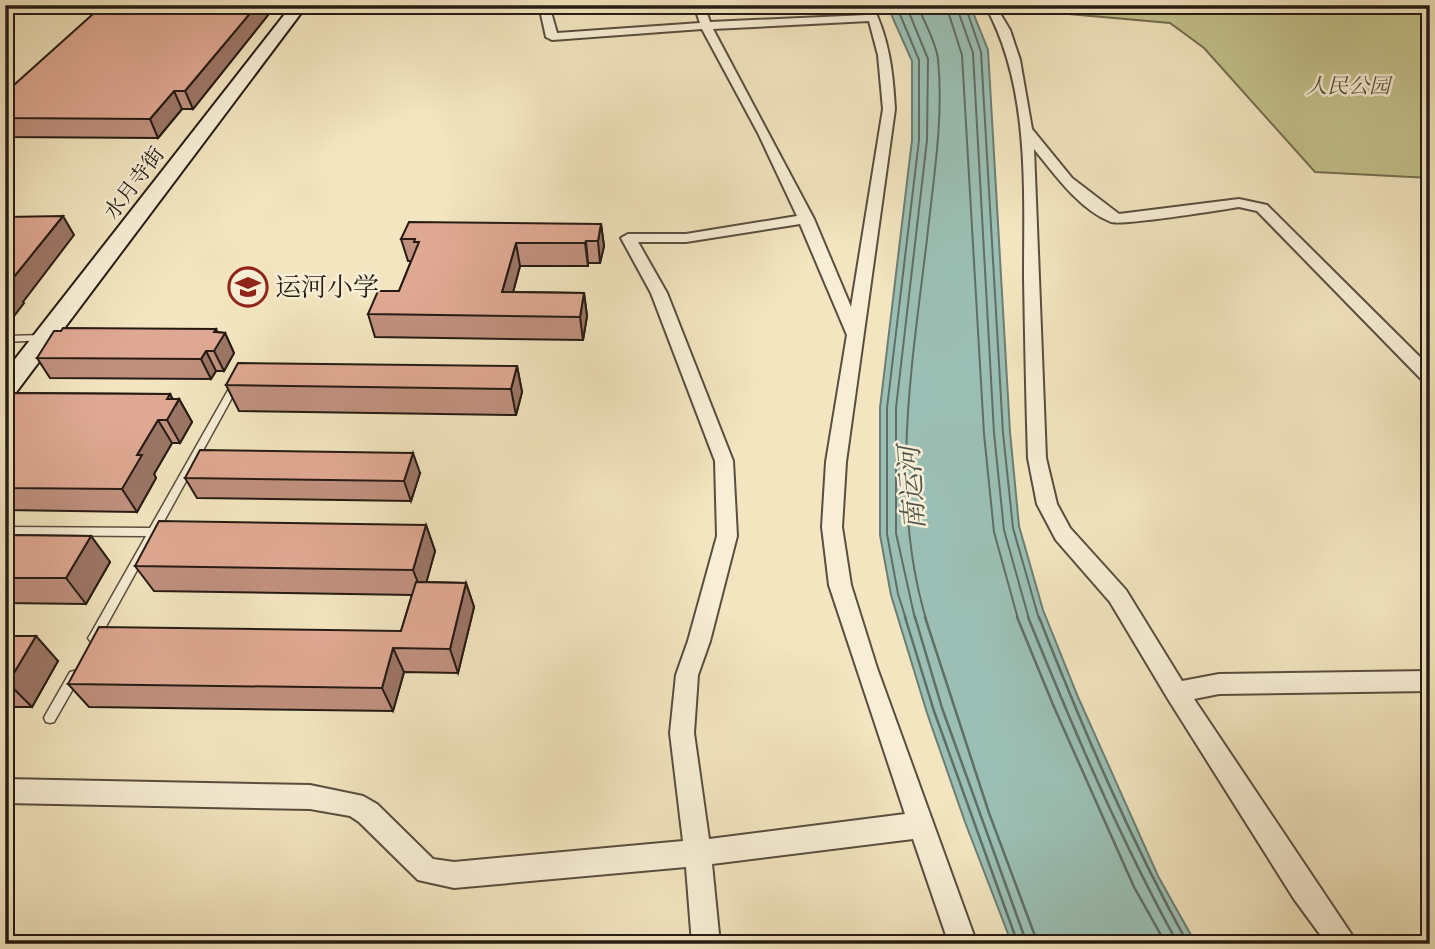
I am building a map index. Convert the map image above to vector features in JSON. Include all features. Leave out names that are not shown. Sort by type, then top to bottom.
[{"type":"street","name":"水月寺街","points":[[5,389],[300,5]]},
{"type":"street","points":[[544,5],[552,37],[870,12],[887,58],[889,108],[836,462],[832,527],[840,585],[866,668],[963,944]]},
{"type":"street","points":[[699,5],[705,26],[724,68],[750,105],[807,219],[854,334]]},
{"type":"street","points":[[997,10],[1007,31],[1029,153],[1037,458],[1047,504],[1063,534],[1118,596],[1176,692],[1304,889],[1344,944]]},
{"type":"street","points":[[1026,128],[1067,181],[1097,207],[1116,219],[1239,203],[1262,208],[1430,378]]},
{"type":"street","points":[[706,944],[698,853],[682,733],[687,675],[699,641],[727,536],[724,461],[659,293],[628,238],[686,238],[807,219]]},
{"type":"street","points":[[1176,692],[1219,684],[1430,681]]},
{"type":"street","points":[[5,791],[310,797],[354,805],[368,813],[427,871],[454,875],[698,853],[921,825]]},
{"type":"lane","points":[[5,339],[44,338]]},
{"type":"lane","points":[[89,648],[235,386]]},
{"type":"lane","points":[[5,531],[153,532]]},
{"type":"lane","points":[[50,718],[82,660]]},
{"type":"green space","name":"人民公园","points":[[1060,5],[1430,5],[1430,178],[1315,172],[1204,48],[1170,23],[1058,13]]},
{"type":"water","name":"南运河","points":[[887,5],[970,5],[988,50],[1010,432],[1019,526],[1043,610],[1078,697],[1158,876],[1196,944],[1012,944],[927,713],[891,595],[880,535],[880,408],[912,140],[912,61]]},
{"type":"building","points":[[103,5],[257,5],[185,91],[174,91],[150,119],[5,118],[5,93]]},
{"type":"building","points":[[63,216],[9,283],[5,291],[5,217]]},
{"type":"building","points":[[409,222],[601,224],[598,241],[516,243],[502,292],[584,293],[580,317],[368,314],[378,291],[399,291],[419,242],[414,242],[415,239],[401,239]]},
{"type":"building","points":[[63,328],[216,329],[214,332],[225,333],[214,351],[206,351],[201,359],[37,358],[54,331],[61,331]]},
{"type":"building","points":[[238,363],[517,366],[511,389],[226,385]]},
{"type":"building","points":[[5,393],[170,394],[167,399],[179,399],[167,420],[158,420],[137,455],[142,455],[122,489],[5,488]]},
{"type":"building","points":[[200,450],[413,453],[404,481],[185,478]]},
{"type":"building","points":[[159,521],[426,525],[413,570],[135,566]]},
{"type":"building","points":[[5,535],[91,536],[66,578],[5,578]]},
{"type":"building","points":[[416,582],[466,583],[450,649],[393,648],[382,688],[68,684],[99,627],[401,631]]},
{"type":"building","points":[[5,636],[36,636],[8,683],[5,683]]},
{"type":"place","name":"运河小学","points":[[248,287]]}]
